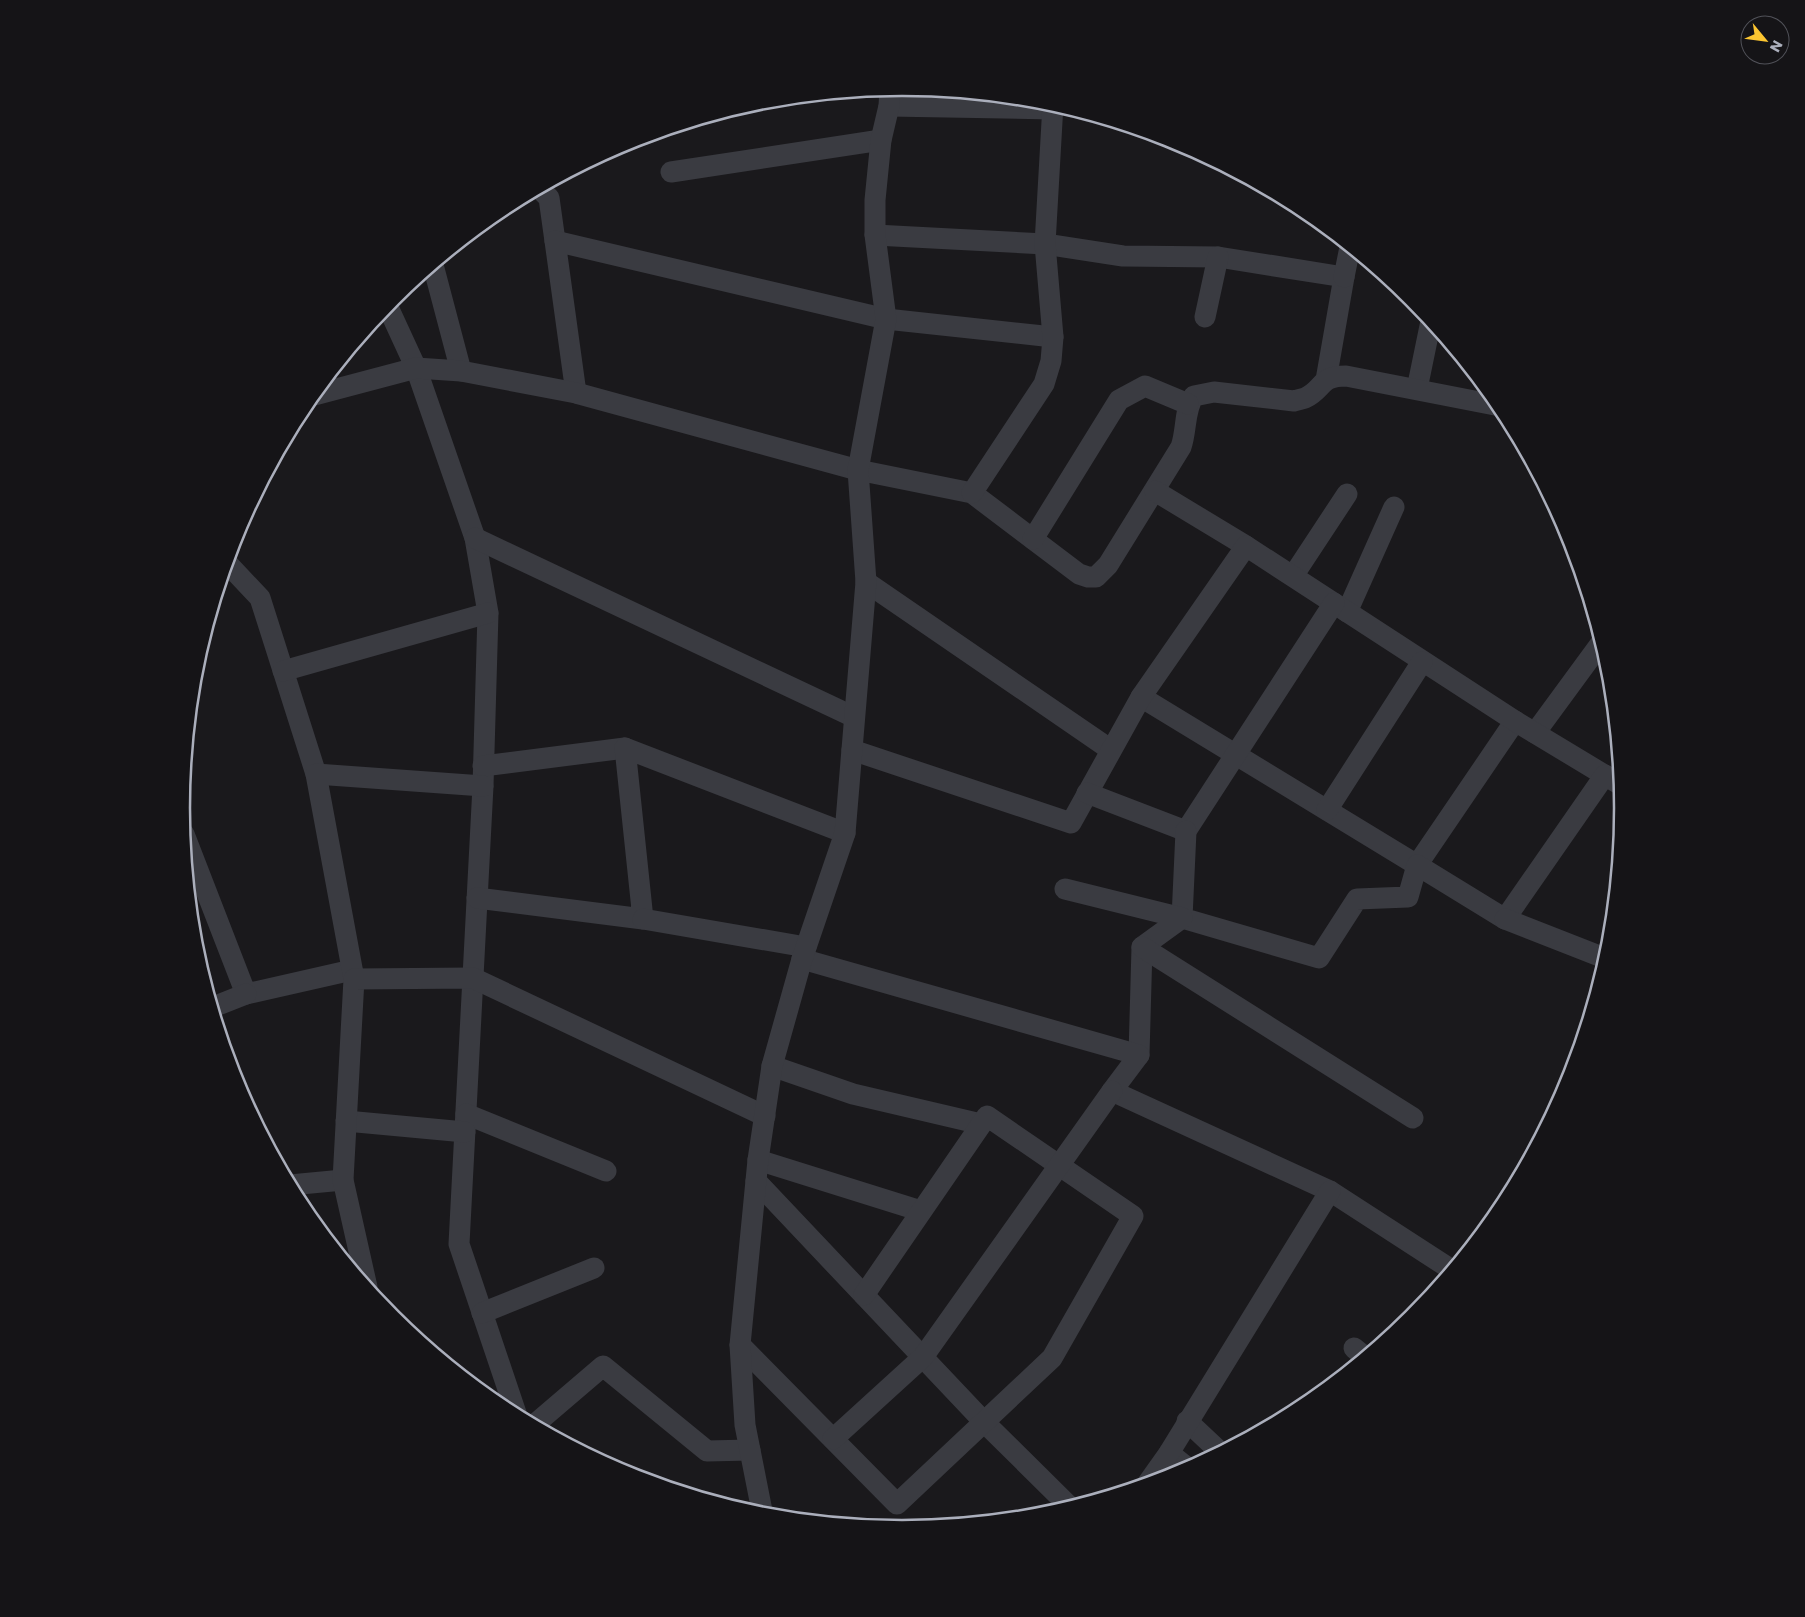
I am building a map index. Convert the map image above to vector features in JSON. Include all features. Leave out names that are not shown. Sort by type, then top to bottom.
[{"type":"street","points":[[761,1506],[745,1425],[740,1345],[758,1160],[772,1066],[804,953],[845,833],[866,582],[858,470],[886,319],[875,236],[875,200],[881,140],[889,98],[1010,105]]},
{"type":"street","points":[[972,493],[1044,384],[1051,362],[1053,337],[1045,244],[1054,113]]},
{"type":"street","points":[[671,172],[881,140]]},
{"type":"street","points":[[544,193],[549,198],[576,393]]},
{"type":"street","points":[[875,236],[1045,244],[1123,256],[1218,257],[1344,277]]},
{"type":"street","points":[[555,241],[886,319],[1053,337]]},
{"type":"street","points":[[1326,380],[1349,254]]},
{"type":"street","points":[[1205,317],[1218,257]]},
{"type":"street","points":[[435,272],[461,371]]},
{"type":"street","points":[[391,314],[416,368],[474,538],[488,613],[483,776],[460,1244],[512,1404]]},
{"type":"street","points":[[1417,389],[1429,330]]},
{"type":"street","points":[[325,392],[416,368],[461,371],[576,393],[858,470],[972,493],[1079,574],[1088,577],[1096,577],[1108,565],[1155,490],[1185,436],[1188,404],[1194,396],[1214,392],[1294,401],[1306,397],[1326,380],[1337,376],[1346,376],[1488,404]]},
{"type":"street","points":[[1033,539],[1118,400],[1145,386],[1188,404]]},
{"type":"street","points":[[1155,490],[1293,576],[1515,721],[1614,779]]},
{"type":"street","points":[[1293,576],[1347,494]]},
{"type":"street","points":[[1182,918],[1186,831],[1235,754],[1341,607],[1394,507]]},
{"type":"street","points":[[474,538],[854,717]]},
{"type":"street","points":[[852,750],[1071,822],[1141,697],[1246,546]]},
{"type":"street","points":[[232,568],[260,598],[316,774],[353,975],[343,1180],[364,1275]]},
{"type":"street","points":[[866,582],[1111,750]]},
{"type":"street","points":[[283,671],[488,613]]},
{"type":"street","points":[[1535,733],[1596,650]]},
{"type":"street","points":[[1327,810],[1422,662]]},
{"type":"street","points":[[1141,697],[1505,919],[1599,956]]},
{"type":"street","points":[[1065,889],[1182,918],[1319,958],[1357,899],[1408,897],[1417,865],[1515,721]]},
{"type":"street","points":[[316,774],[483,776],[625,748],[845,833]]},
{"type":"street","points":[[625,748],[643,919]]},
{"type":"street","points":[[1505,919],[1614,785]]},
{"type":"street","points":[[1087,792],[1186,831]]},
{"type":"street","points":[[192,852],[246,994]]},
{"type":"street","points":[[477,898],[643,919],[804,953],[1139,1055]]},
{"type":"street","points":[[1142,947],[1182,918]]},
{"type":"street","points":[[833,1439],[923,1358],[1139,1055],[1142,947]]},
{"type":"street","points":[[1142,947],[1413,1118]]},
{"type":"street","points":[[218,1005],[246,994],[353,975],[473,978],[765,1116]]},
{"type":"street","points":[[772,1066],[853,1094],[981,1124]]},
{"type":"street","points":[[1112,1091],[1330,1191],[1447,1267]]},
{"type":"street","points":[[740,1345],[897,1504],[1052,1358],[1134,1216],[987,1116],[864,1295]]},
{"type":"street","points":[[346,1121],[466,1123],[606,1171]]},
{"type":"street","points":[[758,1160],[921,1211]]},
{"type":"street","points":[[298,1184],[343,1180]]},
{"type":"street","points":[[756,1181],[985,1423],[1064,1502]]},
{"type":"street","points":[[1154,1475],[1169,1453],[1330,1191]]},
{"type":"street","points":[[482,1313],[594,1268]]},
{"type":"street","points":[[539,1421],[603,1366],[706,1451],[750,1450]]},
{"type":"street","points":[[1187,1421],[1216,1448]]},
{"type":"street","points":[[1169,1453],[1182,1464]]}]
